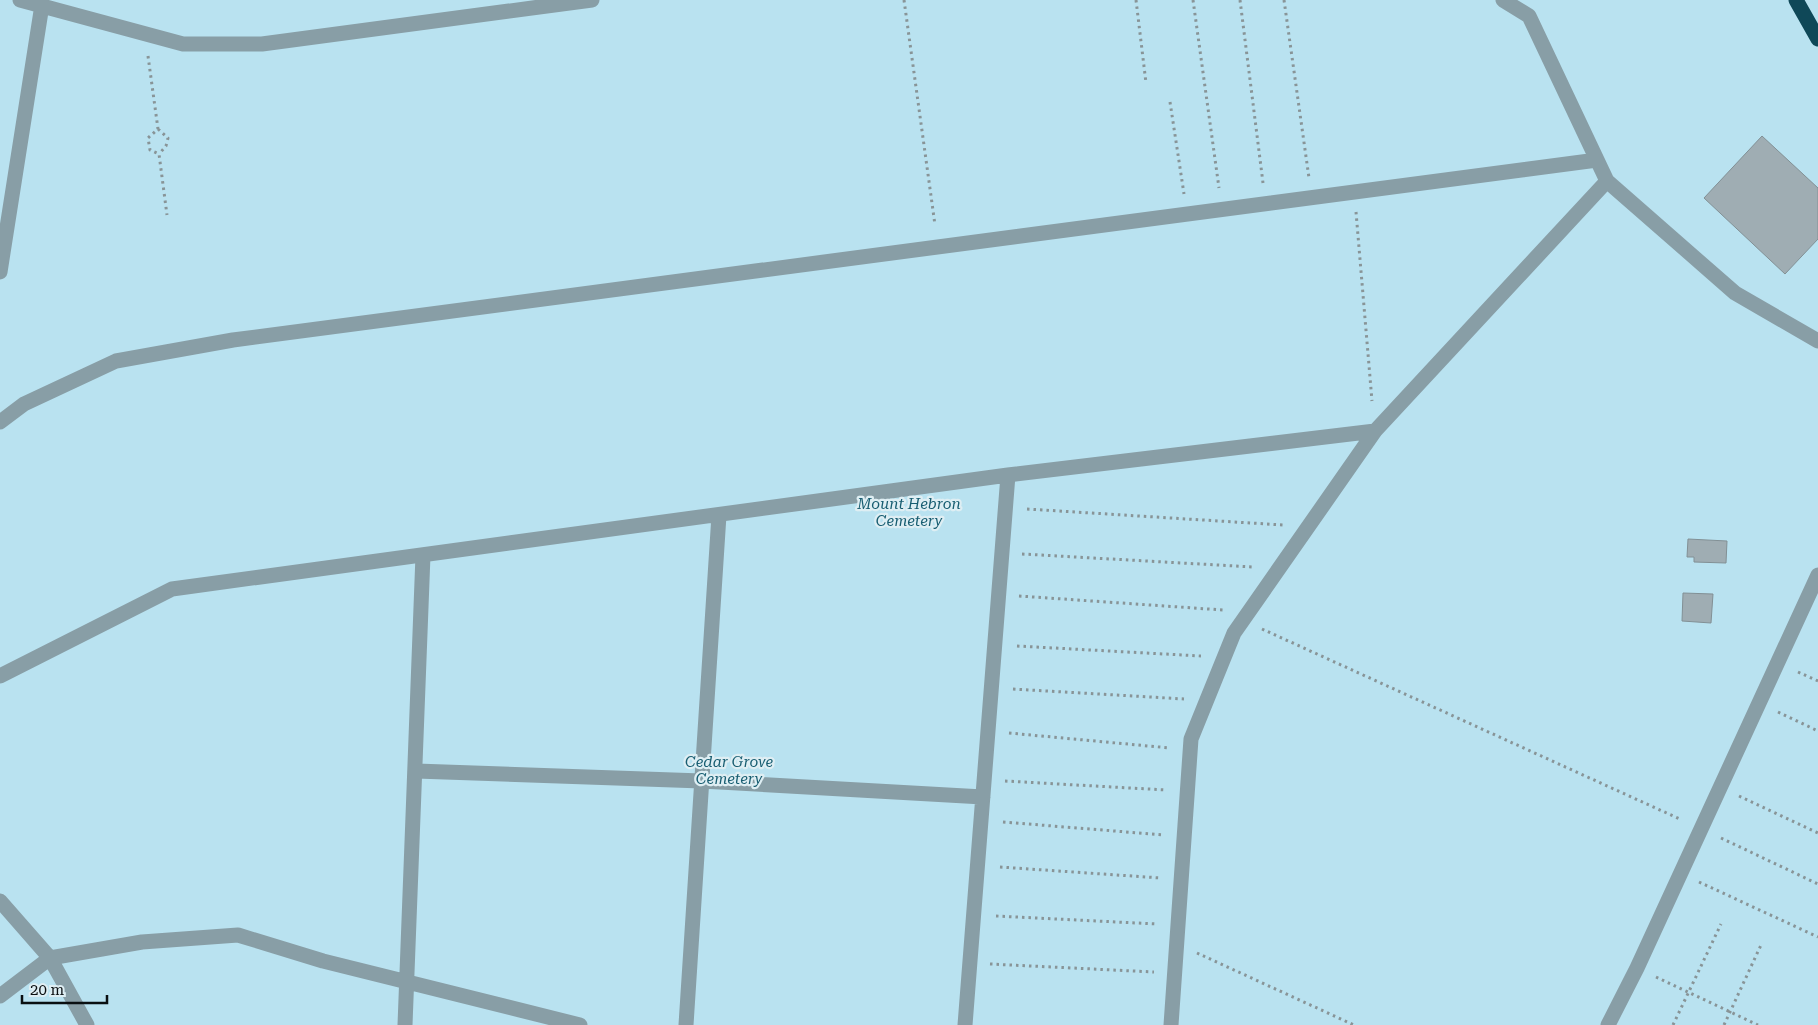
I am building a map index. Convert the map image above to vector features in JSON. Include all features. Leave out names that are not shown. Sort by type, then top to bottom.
[{"type":"highway","points":[[1796,0],[1818,39]]},
{"type":"lane","points":[[20,0],[184,44],[262,44],[592,0]]},
{"type":"lane","points":[[1503,0],[1529,16],[1607,181],[1735,293],[1818,341]]},
{"type":"lane","points":[[0,272],[42,5]]},
{"type":"lane","points":[[0,422],[24,404],[116,361],[242,339],[1597,160]]},
{"type":"lane","points":[[1171,1025],[1191,739],[1234,633],[1375,431],[1607,181]]},
{"type":"lane","points":[[0,676],[172,589],[1008,475],[1375,431]]},
{"type":"lane","points":[[965,1025],[1008,475]]},
{"type":"lane","points":[[686,1025],[719,514]]},
{"type":"lane","points":[[406,1025],[423,555]]},
{"type":"lane","points":[[1608,1025],[1637,968],[1818,575]]},
{"type":"lane","points":[[416,771],[702,781],[983,797]]},
{"type":"lane","points":[[0,902],[50,958],[87,1025]]},
{"type":"lane","points":[[0,996],[50,958],[142,942],[238,935],[323,961],[580,1025]]},
{"type":"path","points":[[904,0],[938,247]]},
{"type":"path","points":[[1136,0],[1146,83]]},
{"type":"path","points":[[1193,0],[1222,209]]},
{"type":"path","points":[[1240,0],[1266,204]]},
{"type":"path","points":[[1284,0],[1312,198]]},
{"type":"path","points":[[145,33],[158,129],[168,138],[166,146],[159,154],[167,215]]},
{"type":"path","points":[[1170,102],[1187,214]]},
{"type":"path","points":[[158,129],[148,138],[150,150],[159,154]]},
{"type":"path","points":[[1354,192],[1375,431]]},
{"type":"path","points":[[1005,508],[1308,526]]},
{"type":"path","points":[[1002,553],[1279,568]]},
{"type":"path","points":[[999,595],[1246,616],[1818,884]]},
{"type":"path","points":[[995,645],[1224,657]]},
{"type":"path","points":[[991,688],[1207,701]]},
{"type":"path","points":[[1758,703],[1818,731]]},
{"type":"path","points":[[988,731],[1190,750]]},
{"type":"path","points":[[984,780],[1188,791]]},
{"type":"path","points":[[1720,787],[1818,833]]},
{"type":"path","points":[[981,820],[1184,837]]},
{"type":"path","points":[[977,865],[1181,880]]},
{"type":"path","points":[[1680,874],[1818,937]]},
{"type":"path","points":[[974,915],[1178,925]]},
{"type":"path","points":[[1673,1025],[1721,924]]},
{"type":"path","points":[[1176,944],[1354,1025]]},
{"type":"path","points":[[1724,1025],[1761,945]]},
{"type":"path","points":[[970,963],[1174,974]]},
{"type":"path","points":[[1637,968],[1758,1025]]},
{"type":"green space","name":"Mount Hebron Cemetery","points":[[0,0],[1818,0],[1818,1025],[0,1025]]},
{"type":"building","points":[[1762,136],[1818,188],[1818,239],[1785,274],[1704,198]]},
{"type":"building","points":[[1688,539],[1727,541],[1726,563],[1694,562],[1694,557],[1687,557]]},
{"type":"building","points":[[1683,593],[1713,594],[1711,623],[1682,621]]},
{"type":"park label","name":"Cedar Grove Cemetery","points":[[729,770]]}]
